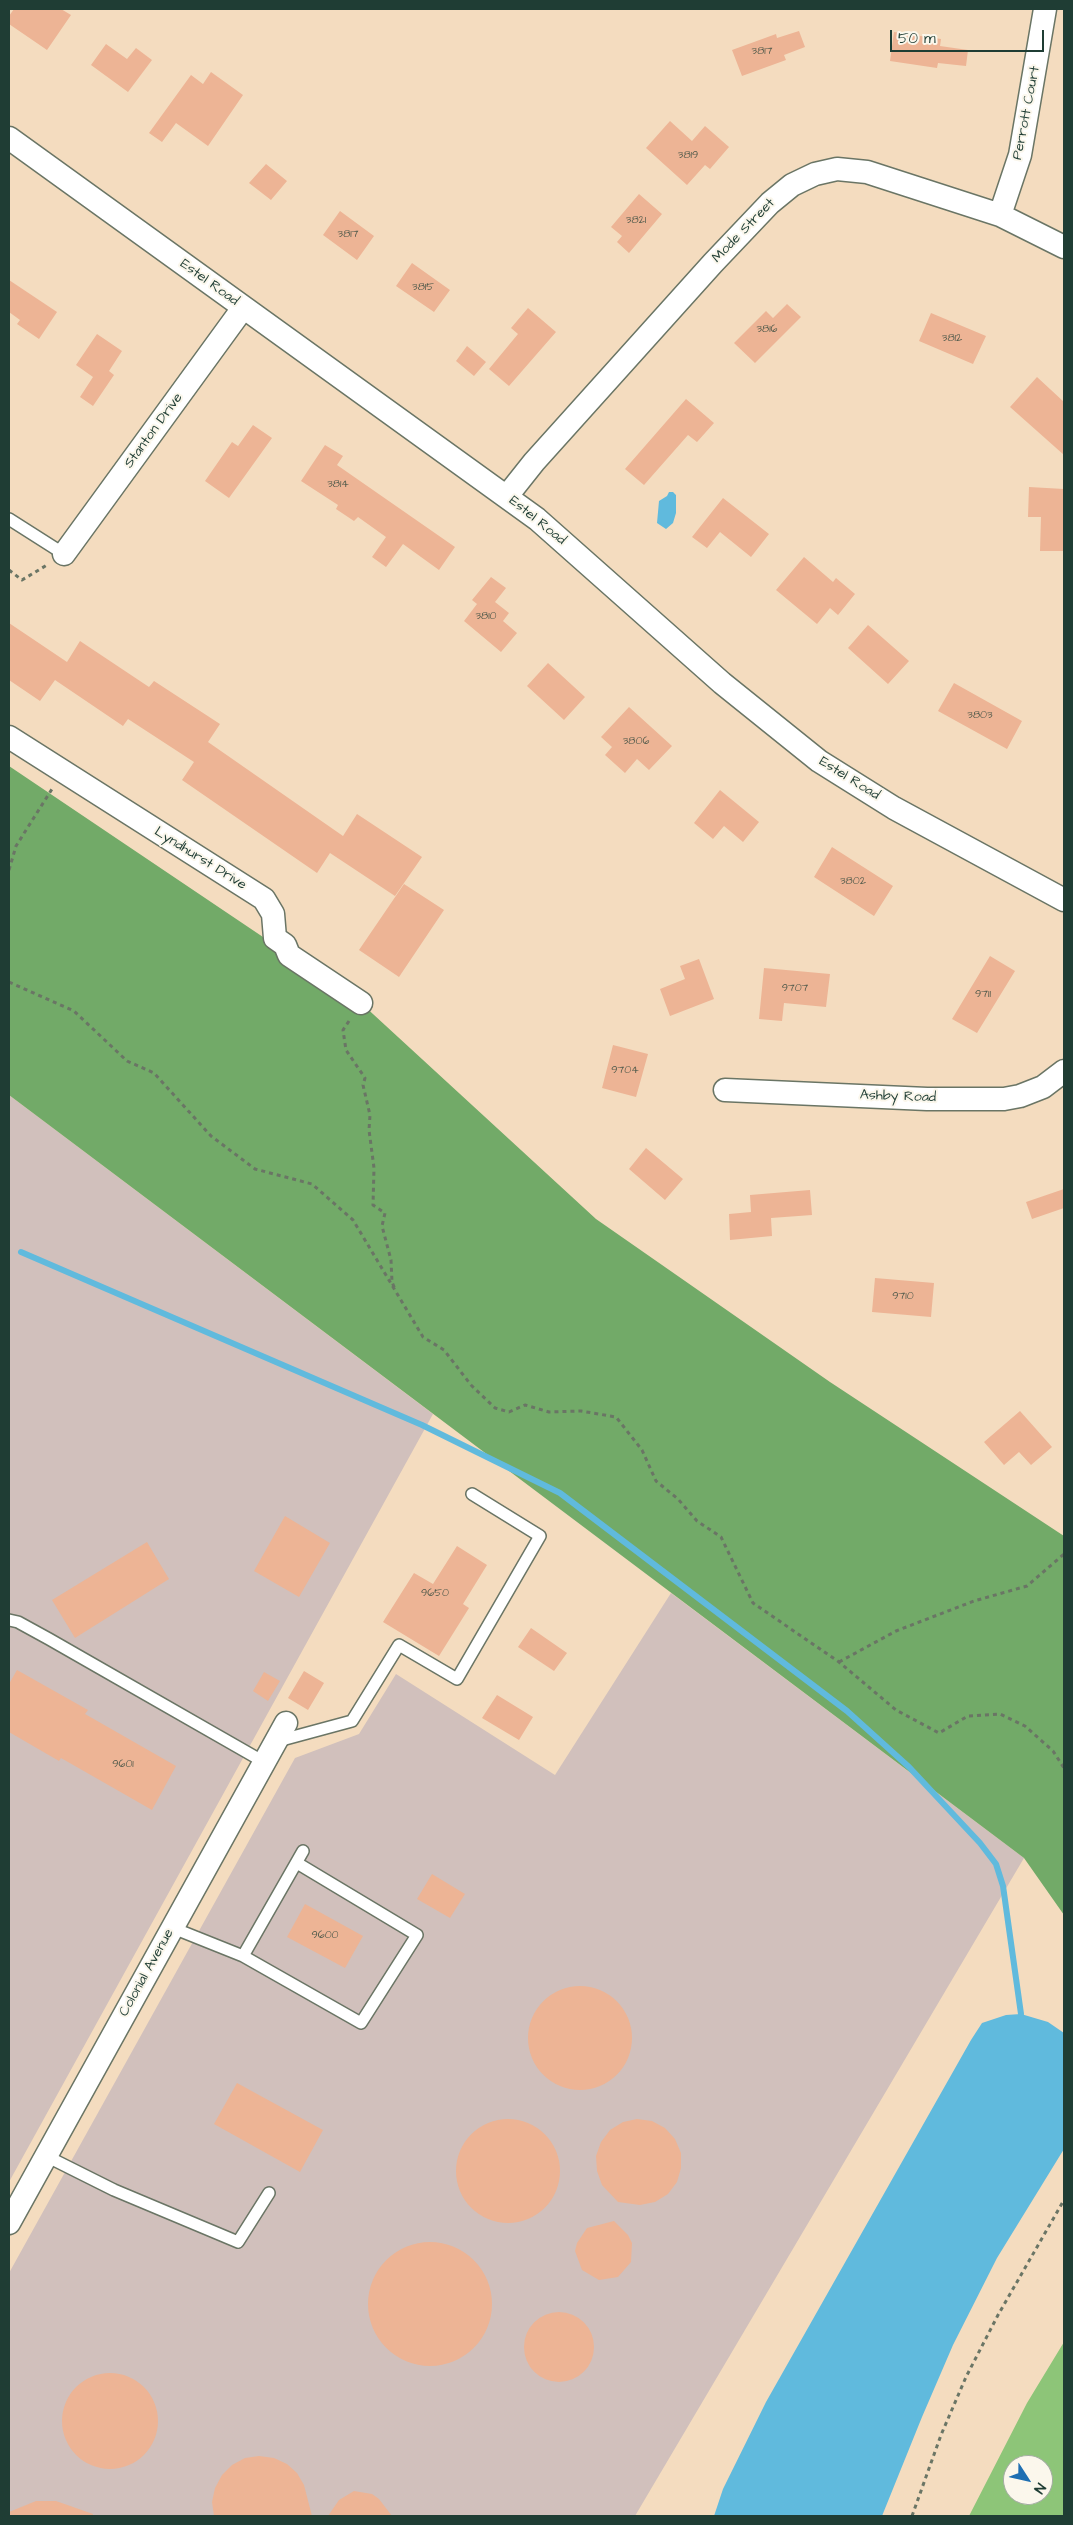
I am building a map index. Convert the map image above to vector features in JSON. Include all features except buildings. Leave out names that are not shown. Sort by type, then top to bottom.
[{"type":"street","name":"Perrott Court","points":[[1000,215],[1020,155],[1045,9]]},
{"type":"street","name":"Estel Road","points":[[9,138],[537,519],[722,683],[819,761],[894,808],[1064,900]]},
{"type":"street","name":"Mode Street","points":[[507,496],[534,462],[712,263],[770,203],[792,185],[816,174],[838,170],[860,170],[1000,215],[1064,247]]},
{"type":"street","name":"Stanton Drive","points":[[64,554],[243,308]]},
{"type":"street","name":"Lyndhurst Drive","points":[[9,737],[264,899],[273,914],[274,938],[285,945],[289,955],[361,1002]]},
{"type":"street","name":"Ashby Road","points":[[725,1090],[927,1099],[1004,1099],[1020,1096],[1043,1087],[1064,1070]]},
{"type":"street","name":"Colonial Avenue","points":[[9,2224],[281,1732]]},
{"type":"lane","points":[[9,519],[64,554]]},
{"type":"lane","points":[[281,1732],[352,1721],[399,1645],[457,1679],[540,1536],[472,1494]]},
{"type":"lane","points":[[9,1620],[18,1622],[264,1762]]},
{"type":"lane","points":[[243,1956],[303,1852]]},
{"type":"lane","points":[[173,1928],[243,1956],[361,2022],[416,1935],[297,1864]]},
{"type":"lane","points":[[46,2156],[114,2190],[238,2242],[269,2193]]},
{"type":"path","points":[[9,570],[22,580],[64,554]]},
{"type":"path","points":[[9,870],[16,846],[64,772]]},
{"type":"path","points":[[9,982],[74,1011],[127,1061],[154,1073],[211,1136],[255,1169],[312,1184],[353,1220],[402,1306],[423,1337],[444,1350],[470,1384],[495,1408],[509,1412],[525,1405],[549,1412],[581,1411],[616,1417],[642,1450],[656,1481],[678,1499],[697,1521],[721,1537],[753,1603],[839,1662],[896,1710],[939,1733],[968,1716],[1000,1714],[1025,1726],[1053,1751],[1064,1768]]},
{"type":"path","points":[[361,1002],[343,1030],[346,1050],[364,1078],[363,1085],[370,1115],[369,1130],[374,1168],[373,1204],[385,1213],[382,1226],[391,1260],[392,1282],[402,1306]]},
{"type":"path","points":[[839,1662],[896,1631],[974,1601],[1027,1586],[1064,1554]]},
{"type":"path","points":[[912,2516],[941,2436],[966,2377],[998,2315],[1064,2200]]},
{"type":"shaded area","points":[[9,1095],[433,1414],[9,2182]]},
{"type":"shaded area","points":[[671,1593],[1024,1858],[635,2516],[9,2516],[9,2273],[295,1758],[359,1734],[396,1674],[555,1775]]},
{"type":"green space","points":[[9,766],[361,1003],[596,1219],[830,1382],[1064,1536],[1064,1915],[1024,1858],[9,1095]]},
{"type":"green space","points":[[1064,2342],[1064,2516],[969,2516],[1027,2403]]},
{"type":"water","points":[[669,492],[673,492],[676,495],[676,513],[673,523],[666,529],[657,523],[659,501],[667,496]]},
{"type":"water","points":[[1021,2014],[1048,2022],[1064,2033],[1064,2149],[997,2258],[953,2345],[882,2516],[714,2516],[723,2489],[766,2402],[971,2040],[982,2023],[1006,2015]]},
{"type":"waterway","points":[[21,1252],[422,1425],[560,1493],[847,1711],[909,1767],[980,1843],[996,1864],[1003,1886],[1021,2014]]}]
